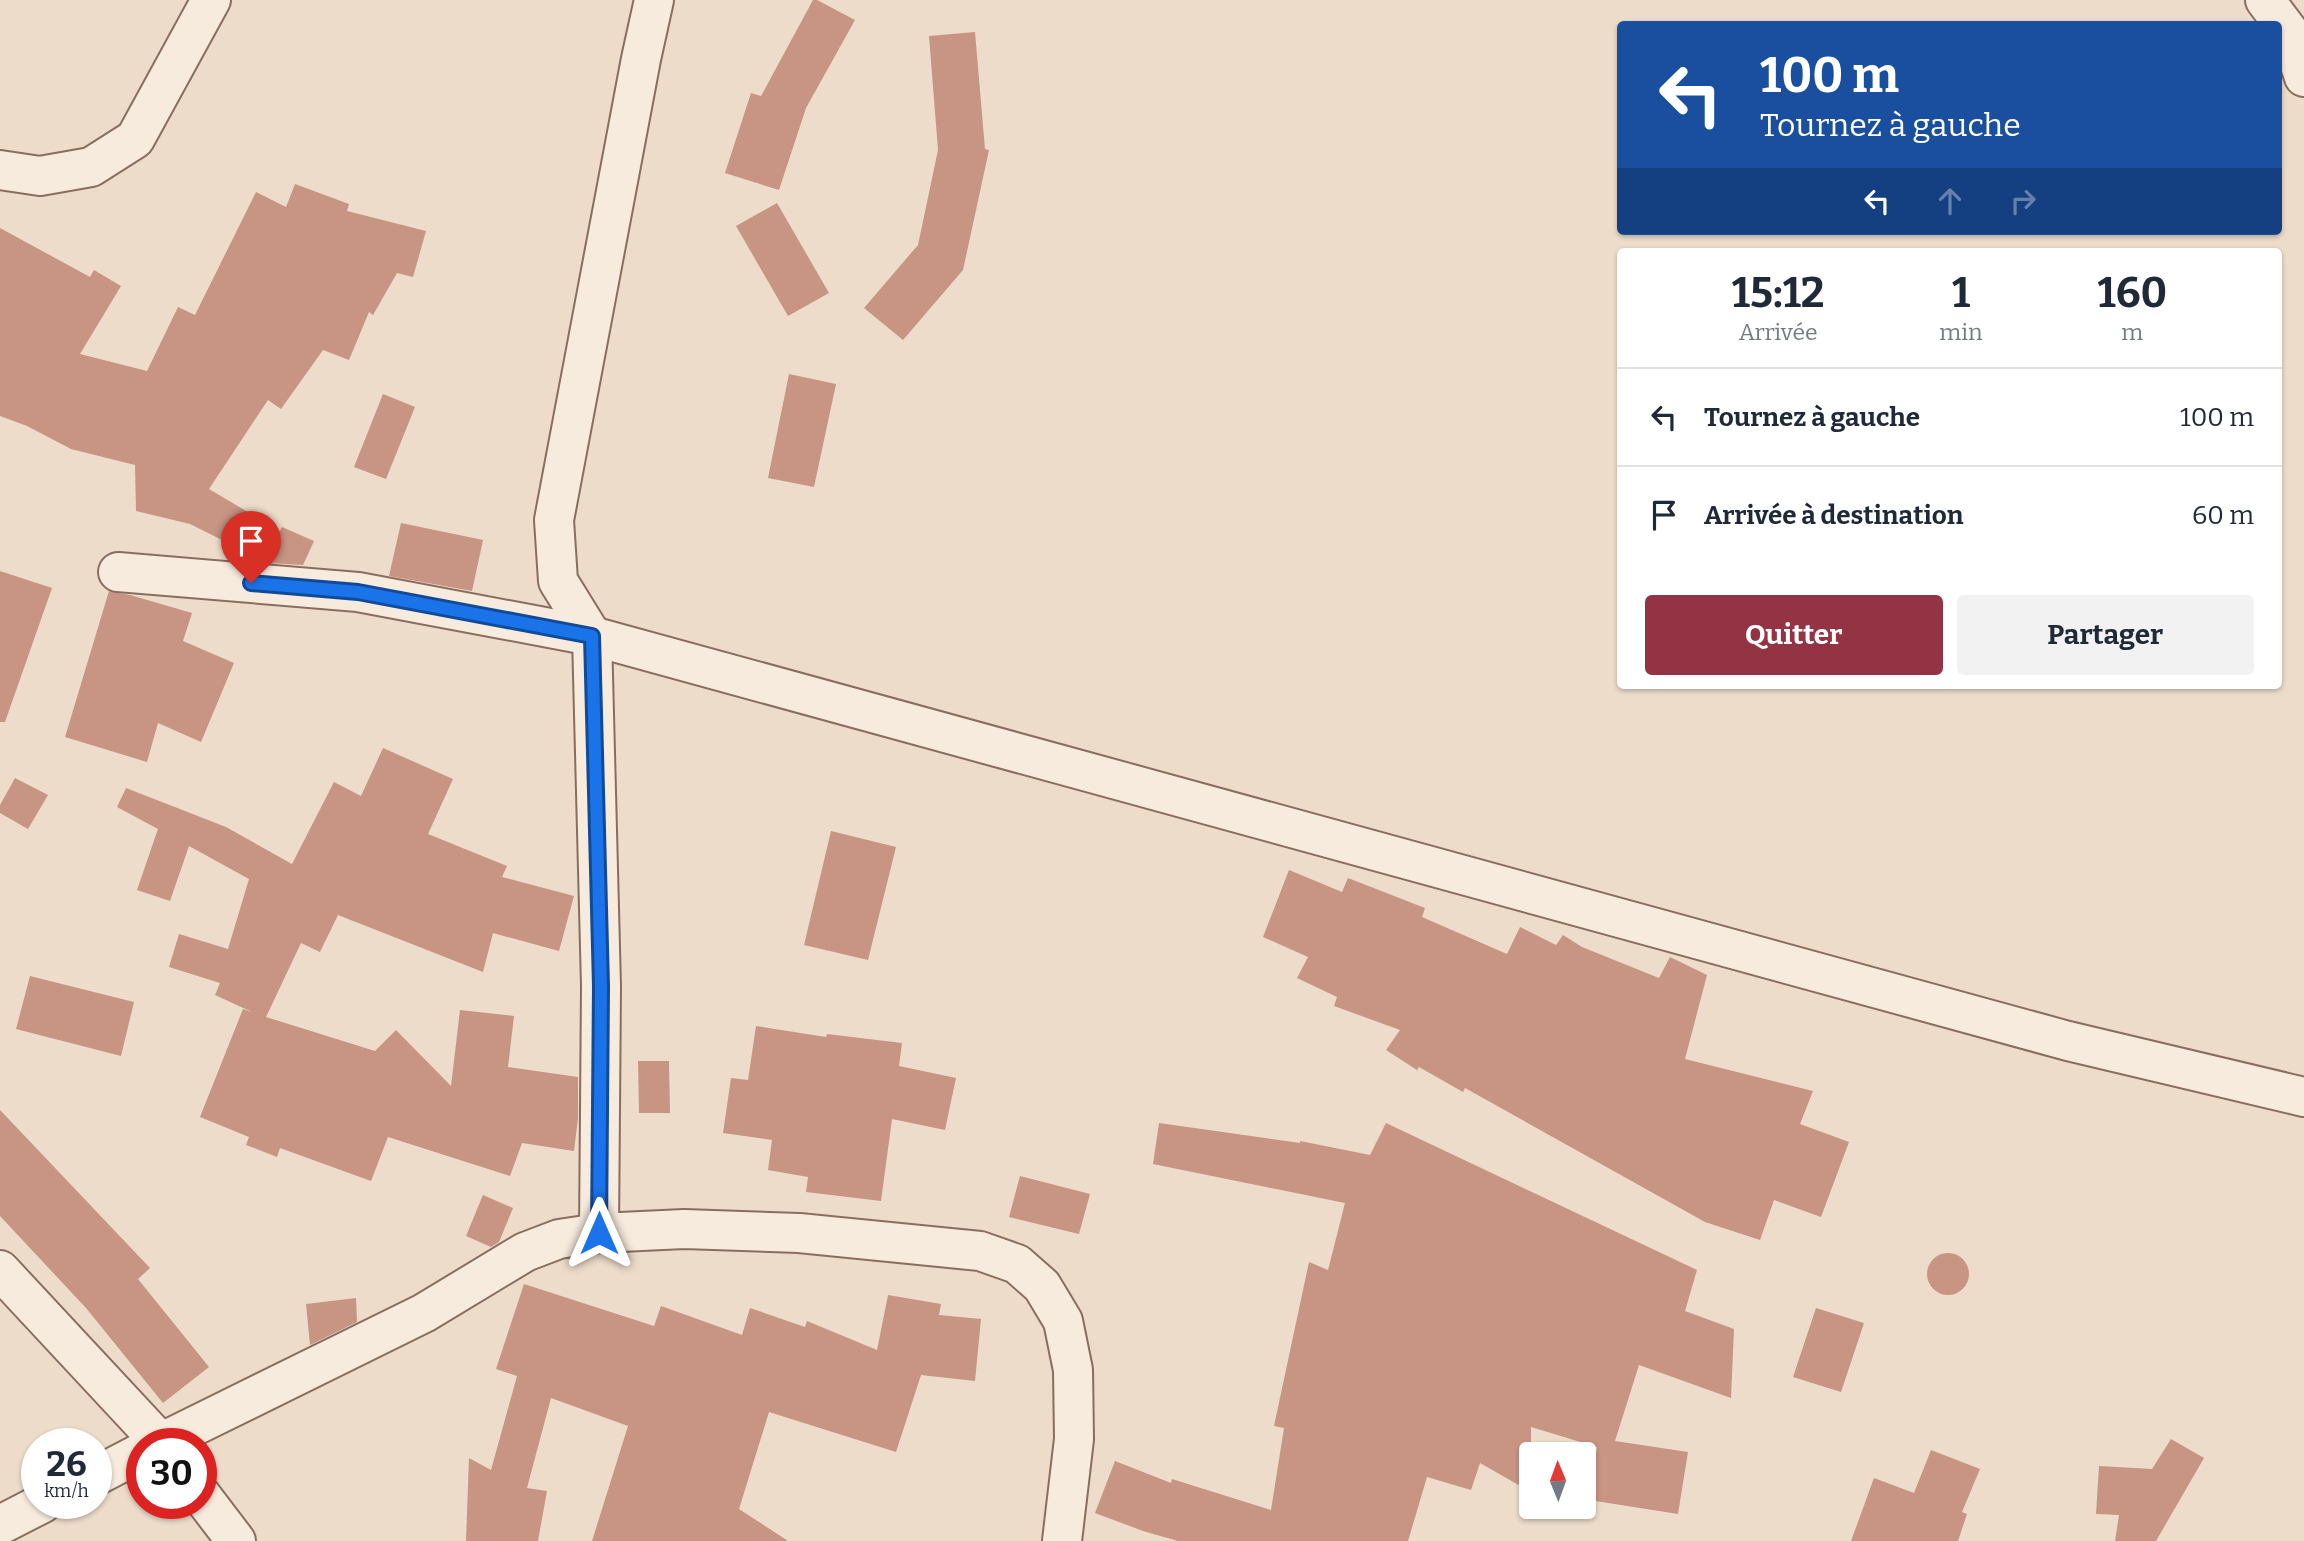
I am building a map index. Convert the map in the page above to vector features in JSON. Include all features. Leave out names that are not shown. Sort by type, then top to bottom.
[{"type":"street","points":[[0,170],[40,176],[90,167],[135,139],[211,0]]},
{"type":"street","points":[[599,1233],[601,986],[592,636],[558,581],[554,520],[640,59],[654,0]]},
{"type":"street","points":[[2265,0],[2281,21]]},
{"type":"street","points":[[2282,23],[2289,32],[2304,77]]},
{"type":"street","points":[[118,572],[358,592],[592,636],[2068,1041],[2304,1097]]},
{"type":"street","points":[[190,1428],[424,1313],[525,1252],[559,1239],[599,1233],[684,1229],[799,1233],[980,1251],[1017,1264],[1042,1286],[1063,1321],[1073,1370],[1073,1438],[1062,1541]]},
{"type":"street","points":[[0,1270],[140,1428]]},
{"type":"street","points":[[0,1525],[21,1514]]},
{"type":"street","points":[[217,1516],[236,1541]]},
{"type":"building","points":[[813,0],[855,20],[806,108],[779,190],[725,173],[751,93],[761,96]]},
{"type":"building","points":[[975,32],[985,149],[989,150],[963,270],[903,340],[864,308],[918,245],[938,150],[929,36]]},
{"type":"building","points":[[295,184],[349,204],[347,211],[426,231],[413,277],[397,273],[373,315],[369,312],[349,360],[323,350],[281,409],[268,400],[209,489],[280,531],[282,527],[314,541],[303,565],[268,563],[190,524],[136,511],[135,465],[71,449],[27,426],[0,416],[0,228],[90,277],[94,270],[121,286],[80,354],[147,371],[178,307],[195,315],[256,192],[286,207]]},
{"type":"building","points":[[777,203],[829,293],[788,316],[736,226]]},
{"type":"building","points":[[789,374],[836,384],[814,487],[768,478]]},
{"type":"building","points":[[383,394],[415,407],[386,479],[354,467]]},
{"type":"building","points":[[401,523],[483,540],[472,591],[389,576]]},
{"type":"building","points":[[0,571],[52,588],[5,722],[0,722]]},
{"type":"building","points":[[109,591],[192,613],[183,641],[234,663],[201,742],[158,723],[147,762],[65,737]]},
{"type":"building","points":[[383,748],[453,779],[428,834],[507,866],[502,877],[574,896],[559,951],[493,933],[483,972],[338,915],[320,952],[301,943],[266,1017],[375,1051],[396,1030],[451,1086],[460,1010],[514,1016],[508,1067],[578,1077],[578,1118],[574,1151],[522,1143],[510,1176],[388,1137],[371,1181],[280,1148],[277,1157],[246,1145],[249,1137],[200,1117],[243,1009],[252,1012],[215,995],[220,983],[169,967],[179,934],[228,949],[249,879],[189,846],[170,901],[137,890],[158,829],[117,807],[126,788],[226,827],[292,864],[334,782],[361,796]]},
{"type":"building","points":[[15,778],[48,795],[28,829],[0,813],[0,805]]},
{"type":"building","points":[[831,831],[896,847],[868,960],[804,945]]},
{"type":"building","points":[[1289,870],[1342,892],[1348,878],[1425,908],[1422,917],[1507,954],[1520,927],[1556,945],[1563,935],[1582,947],[1659,978],[1670,957],[1707,975],[1685,1059],[1813,1091],[1800,1124],[1849,1142],[1821,1217],[1774,1200],[1760,1240],[1705,1222],[1465,1088],[1463,1092],[1419,1067],[1417,1070],[1386,1050],[1400,1030],[1334,1006],[1337,997],[1297,978],[1308,957],[1263,937]]},
{"type":"building","points":[[30,976],[134,1002],[121,1056],[16,1029]]},
{"type":"building","points":[[756,1026],[826,1037],[827,1034],[902,1043],[899,1066],[956,1078],[945,1130],[892,1119],[881,1201],[806,1192],[808,1177],[768,1170],[772,1140],[723,1133],[731,1078],[748,1080]]},
{"type":"building","points":[[638,1061],[669,1061],[670,1113],[639,1113]]},
{"type":"building","points":[[0,1110],[150,1268],[138,1279],[209,1367],[163,1403],[86,1308],[0,1216]]},
{"type":"building","points":[[1159,1123],[1300,1141],[1370,1155],[1386,1123],[1697,1270],[1685,1311],[1734,1329],[1731,1398],[1639,1365],[1615,1441],[1688,1452],[1678,1514],[1596,1501],[1596,1442],[1580,1442],[1531,1427],[1531,1442],[1519,1442],[1519,1485],[1480,1463],[1471,1490],[1427,1477],[1408,1541],[1178,1541],[1095,1513],[1115,1461],[1171,1483],[1172,1479],[1271,1510],[1284,1428],[1274,1426],[1309,1262],[1328,1270],[1345,1203],[1153,1164]]},
{"type":"building","points":[[1020,1176],[1090,1194],[1079,1234],[1009,1217]]},
{"type":"building","points":[[483,1195],[513,1208],[499,1242],[491,1247],[466,1236]]},
{"type":"building","points":[[1948,1253],[1963,1259],[1969,1274],[1963,1289],[1948,1295],[1933,1289],[1927,1274],[1933,1259]]},
{"type":"building","points":[[524,1284],[654,1326],[661,1306],[742,1335],[750,1308],[805,1327],[807,1321],[877,1350],[888,1295],[941,1304],[939,1315],[981,1319],[975,1381],[921,1375],[896,1452],[769,1412],[739,1509],[788,1541],[592,1541],[628,1426],[551,1398],[527,1488],[547,1491],[538,1541],[466,1541],[469,1458],[491,1470],[517,1376],[496,1369]]},
{"type":"building","points":[[356,1298],[357,1322],[310,1345],[306,1304]]},
{"type":"building","points":[[1816,1308],[1864,1323],[1841,1392],[1793,1377]]},
{"type":"building","points":[[2171,1439],[2204,1458],[2156,1541],[2115,1541],[2119,1515],[2096,1514],[2099,1466],[2152,1469]]},
{"type":"building","points":[[1931,1450],[1980,1469],[1962,1512],[1967,1514],[1958,1541],[1851,1541],[1874,1478],[1914,1493]]},
{"type":"route","points":[[251,583],[358,592],[592,636],[601,986],[599,1233]]}]
